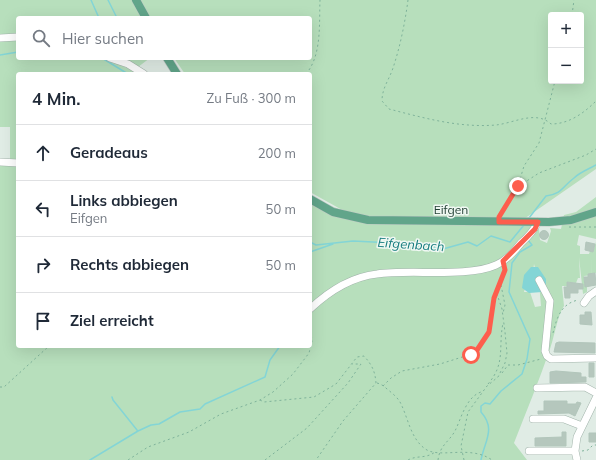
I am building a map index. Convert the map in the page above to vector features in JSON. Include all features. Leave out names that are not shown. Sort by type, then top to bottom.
[{"type":"main road","points":[[136,0],[145,16]]},
{"type":"main road","points":[[168,60],[176,72]]},
{"type":"main road","name":"Eifgen","points":[[312,200],[333,212],[361,220],[537,222],[562,221],[596,212]]},
{"type":"street","points":[[0,38],[16,36]]},
{"type":"street","points":[[116,60],[140,72]]},
{"type":"street","points":[[0,162],[16,163]]},
{"type":"street","points":[[312,307],[329,293],[351,281],[367,276],[389,273],[472,270],[492,267],[503,261],[535,229],[537,222]]},
{"type":"street","points":[[539,280],[550,301],[545,351],[547,356],[551,359],[596,358]]},
{"type":"street","points":[[584,303],[589,296],[596,291]]},
{"type":"street","points":[[537,388],[585,387],[596,393]]},
{"type":"street","points":[[577,460],[575,451],[577,437],[596,398]]},
{"type":"street","points":[[533,418],[564,419],[582,426]]},
{"type":"street","points":[[529,451],[575,451]]},
{"type":"path","points":[[308,72],[312,67],[318,41],[320,0]]},
{"type":"path","points":[[408,0],[406,16],[393,69],[382,90],[382,101],[389,109],[454,125],[496,125],[532,117],[545,118],[551,124],[561,124],[574,118],[596,101]]},
{"type":"path","points":[[572,12],[574,0]]},
{"type":"path","points":[[499,222],[499,217],[518,186],[524,166],[539,143],[554,84]]},
{"type":"path","points":[[518,186],[539,173],[586,155],[596,149]]},
{"type":"path","points":[[562,221],[564,226],[573,228],[596,227]]},
{"type":"path","points":[[383,386],[391,378],[402,371],[440,364],[475,353],[489,332],[496,294],[505,270],[503,261]]},
{"type":"path","points":[[500,284],[505,305],[503,313]]},
{"type":"path","points":[[496,294],[503,313],[507,353],[501,373]]},
{"type":"path","points":[[552,339],[558,314],[565,305],[577,299],[584,303]]},
{"type":"path","points":[[438,460],[438,452],[455,431],[472,398],[487,386],[500,366],[502,358],[501,339],[504,323]]},
{"type":"path","points":[[0,387],[4,386],[47,348]]},
{"type":"path","points":[[128,460],[148,447],[188,432],[221,414],[260,400],[285,382],[309,353],[310,348]]},
{"type":"path","points":[[260,400],[264,402],[314,397],[336,384],[357,357],[364,356],[374,369],[376,383],[344,421],[316,460]]},
{"type":"path","points":[[487,386],[495,381],[508,365],[518,365],[522,363],[527,364],[547,356]]},
{"type":"path","points":[[265,460],[307,428],[348,383],[361,364],[352,364]]},
{"type":"path","points":[[376,383],[383,386],[400,402],[412,431],[423,447],[436,452],[462,451],[477,453],[492,460]]},
{"type":"path","points":[[464,460],[461,446],[466,418],[481,392]]},
{"type":"path","points":[[575,451],[588,450],[592,445],[596,445]]},
{"type":"path","points":[[408,460],[414,457],[425,457],[436,452]]},
{"type":"green space","points":[[0,0],[596,0],[596,169],[524,219],[376,218],[335,210],[312,197],[312,195],[328,205],[344,211],[312,193],[312,72],[184,72],[175,60],[312,60],[312,16],[16,16],[16,34],[0,35]]},
{"type":"green space","points":[[16,39],[16,60],[109,60],[136,72],[16,72],[16,162],[10,160],[10,127],[0,127],[0,40]]},
{"type":"green space","points":[[122,60],[147,60],[138,67]]},
{"type":"green space","points":[[0,164],[16,165],[16,348],[312,348],[312,203],[339,217],[367,223],[528,225],[539,229],[540,240],[547,243],[551,231],[550,228],[561,229],[564,215],[576,212],[596,197],[596,239],[579,235],[577,245],[580,246],[580,254],[589,254],[590,251],[593,252],[596,242],[596,273],[592,273],[591,257],[592,275],[584,276],[584,283],[587,287],[587,292],[583,294],[579,257],[580,278],[578,278],[576,283],[567,282],[567,286],[562,286],[564,306],[546,361],[514,443],[527,460],[0,460]],"holes":[[[534,264],[539,282],[541,306],[535,307],[530,292],[524,292]]]},
{"type":"water","points":[[531,267],[538,267],[546,279],[546,288],[542,292],[529,293],[522,288],[524,275]]},
{"type":"building","points":[[542,231],[546,231],[548,235],[546,239],[542,239],[540,237],[540,233]]},
{"type":"building","points":[[586,242],[595,244],[593,252],[585,250]]},
{"type":"building","points":[[595,273],[596,285],[585,287],[584,277],[588,277],[588,274]]},
{"type":"building","points":[[567,282],[583,284],[583,289],[578,289],[578,293],[570,293],[570,298],[565,298],[564,287],[567,287]]},
{"type":"building","points":[[585,312],[591,312],[592,325],[580,324],[580,315],[585,315]]},
{"type":"building","points":[[556,343],[595,343],[595,353],[554,352]]},
{"type":"building","points":[[589,363],[594,363],[594,377],[589,377]]},
{"type":"building","points":[[550,372],[581,373],[581,377],[586,377],[586,382],[550,383]]},
{"type":"building","points":[[544,401],[567,401],[567,404],[576,404],[577,402],[581,403],[575,416],[569,413],[538,414],[538,411],[544,411]]},
{"type":"building","points":[[562,432],[566,432],[566,446],[535,446],[535,438],[562,437]]},
{"type":"building","points":[[589,433],[596,433],[596,442],[589,442]]},
{"type":"waterway","name":"Eifgenbach","points":[[91,0],[98,16]]},
{"type":"waterway","points":[[108,0],[116,16]]},
{"type":"waterway","points":[[0,55],[16,52]]},
{"type":"waterway","name":"Eifgenbach","points":[[105,60],[125,72]]},
{"type":"waterway","name":"Eifgenbach","points":[[529,218],[546,196],[559,192],[579,174],[596,165]]},
{"type":"waterway","name":"Eifgenbach","points":[[312,243],[316,245],[353,241],[393,243],[399,246],[416,248],[426,245],[443,249],[468,242],[477,246],[491,236],[510,242],[524,225]]},
{"type":"waterway","points":[[481,460],[489,429],[488,424],[481,412],[481,406],[485,403],[490,404],[501,391],[522,374],[527,359],[530,339],[509,292],[512,263],[520,252],[532,245],[528,240]]},
{"type":"waterway","name":"Eifgenbach","points":[[312,251],[333,244]]},
{"type":"waterway","points":[[90,460],[138,431],[151,425],[159,424],[180,412],[200,409],[205,404],[265,377],[270,360],[279,348]]},
{"type":"waterway","points":[[112,397],[137,430]]},
{"type":"route","points":[[471,355],[475,353],[489,332],[493,315],[494,298],[505,270],[503,261],[515,251],[535,229],[538,222],[499,222],[499,217],[506,208],[518,186]]}]
